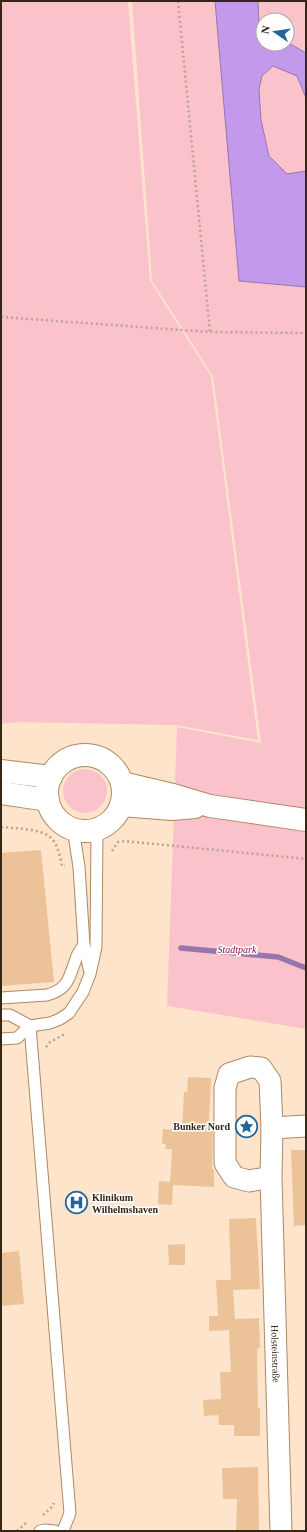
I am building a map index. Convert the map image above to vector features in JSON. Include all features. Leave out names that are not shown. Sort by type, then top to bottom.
[{"type":"main road","points":[[88,755],[100,757],[110,763],[117,772],[122,783],[123,794],[121,805],[115,815],[107,823],[97,829],[85,830],[73,828],[62,822],[53,812],[48,800],[48,788],[51,777],[57,767],[66,760],[77,756],[88,755]]},
{"type":"main road","points":[[1,771],[51,777]]},
{"type":"main road","points":[[122,783],[173,795],[210,806],[306,820]]},
{"type":"main road","points":[[1,793],[48,800]]},
{"type":"main road","points":[[121,805],[172,809],[210,806]]},
{"type":"street","name":"Holsteinstraße","points":[[271,1177],[249,1181],[234,1177],[225,1163],[225,1088],[229,1074],[250,1066],[261,1068],[270,1081],[272,1128],[271,1177],[281,1531]]},
{"type":"street","points":[[272,1128],[306,1126]]},
{"type":"lane","points":[[73,828],[79,867],[84,945],[90,974]]},
{"type":"lane","points":[[1,1039],[17,1038],[30,1026],[50,1023],[60,1019],[69,1013],[83,992],[90,974],[96,947],[97,829]]},
{"type":"lane","points":[[2,999],[54,994],[68,982],[72,975],[76,958],[84,945]]},
{"type":"lane","points":[[1,1015],[10,1015],[30,1026]]},
{"type":"lane","points":[[30,1026],[70,1513],[63,1531]]},
{"type":"lane","points":[[40,1531],[55,1531]]},
{"type":"path","points":[[178,1],[210,332]]},
{"type":"path","points":[[1,317],[210,332],[306,333]]},
{"type":"path","points":[[1,827],[38,832],[50,837],[60,856]]},
{"type":"path","points":[[109,856],[118,842],[125,841],[306,859]]},
{"type":"path","points":[[32,1060],[43,1059],[44,1048],[67,1032]]},
{"type":"green space","points":[[1,1],[128,1],[150,281],[211,376],[258,740],[175,725],[17,722],[1,724]]},
{"type":"green space","name":"Stadtpark","points":[[132,1],[215,1],[239,281],[306,287],[306,1029],[167,1006],[177,727],[261,743],[213,376],[152,281]]},
{"type":"green space","points":[[258,1],[306,1],[306,53],[295,47],[295,12],[258,12]]},
{"type":"green space","points":[[273,65],[297,76],[306,98],[306,171],[287,174],[269,156],[261,120],[259,89],[262,76]]},
{"type":"green space","points":[[85,769],[97,773],[103,779],[107,791],[103,803],[97,809],[85,813],[73,809],[67,803],[63,791],[67,779],[73,773]]},
{"type":"shaded area","points":[[215,1],[258,1],[258,12],[255,12],[255,52],[295,52],[295,47],[306,53],[306,98],[297,76],[273,66],[262,76],[259,89],[261,120],[269,156],[287,174],[306,171],[306,287],[239,281]]},
{"type":"building","points":[[41,850],[54,982],[1,986],[1,853]]},
{"type":"building","points":[[188,1077],[211,1078],[209,1123],[213,1123],[212,1169],[214,1169],[214,1187],[173,1185],[172,1205],[158,1204],[159,1181],[170,1182],[172,1149],[165,1149],[166,1144],[162,1144],[163,1129],[182,1130],[184,1092],[187,1092]]},
{"type":"building","points":[[247,1115],[255,1118],[258,1126],[255,1134],[247,1137],[239,1134],[236,1126],[239,1118]]},
{"type":"building","points":[[291,1150],[306,1150],[306,1225],[294,1226]]},
{"type":"building","points":[[256,1218],[260,1289],[233,1290],[235,1319],[259,1318],[260,1348],[257,1349],[260,1436],[234,1436],[234,1425],[219,1425],[218,1415],[204,1416],[203,1400],[221,1399],[220,1372],[231,1372],[229,1330],[209,1331],[209,1316],[218,1316],[216,1280],[231,1280],[229,1219]]},
{"type":"building","points":[[185,1244],[185,1265],[169,1265],[168,1245]]},
{"type":"building","points":[[19,1251],[24,1304],[1,1306],[1,1253]]},
{"type":"building","points":[[258,1467],[259,1531],[236,1531],[237,1499],[223,1499],[222,1468]]},
{"type":"waterway","points":[[181,948],[278,957],[306,968]]},
{"type":"place","name":"Bunker Nord","points":[[246,1126]]},
{"type":"place","name":"Klinikum Wilhelmshaven","points":[[77,1203]]}]
